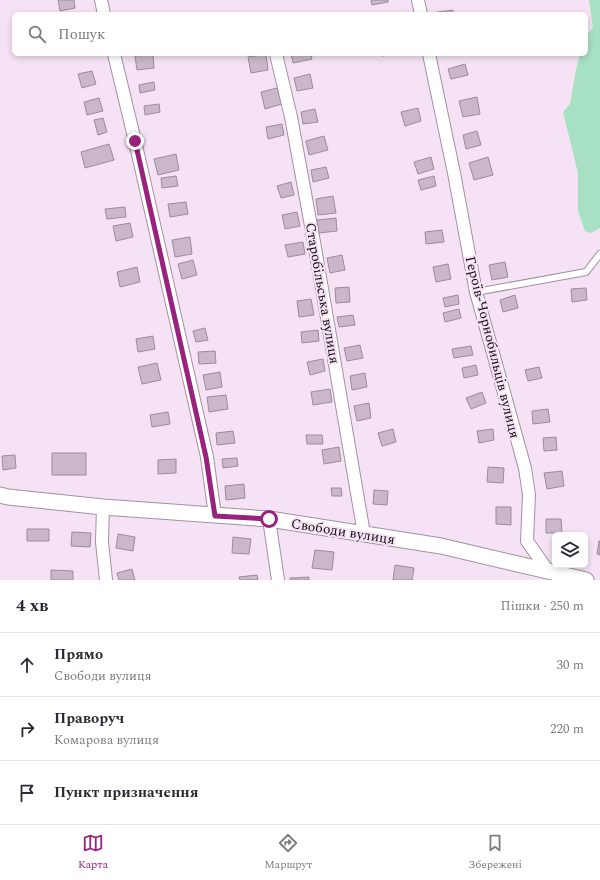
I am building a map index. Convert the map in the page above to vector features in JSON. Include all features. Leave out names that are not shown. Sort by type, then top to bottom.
[{"type":"street","points":[[101,0],[104,12]]},
{"type":"street","points":[[418,0],[421,12]]},
{"type":"street","points":[[114,56],[205,449],[215,516]]},
{"type":"street","name":"Старобільська вулиця","points":[[276,56],[291,117],[364,534]]},
{"type":"street","name":"Героїв-Чорнобильців вулиця","points":[[429,56],[454,174],[476,292],[530,495],[527,541],[548,570],[564,580]]},
{"type":"street","name":"Свободи вулиця","points":[[0,495],[103,507],[269,519],[441,546],[586,580]]},
{"type":"street","points":[[103,507],[102,542],[106,580]]},
{"type":"street","points":[[269,519],[278,580]]},
{"type":"lane","points":[[476,292],[586,272],[600,254]]},
{"type":"green space","points":[[589,0],[600,0],[600,228],[591,233],[585,231],[578,211],[578,173],[563,112],[570,104],[580,56],[588,56],[588,34],[593,28]]},
{"type":"building","points":[[58,0],[74,0],[75,8],[60,11]]},
{"type":"building","points":[[371,0],[388,0],[388,2],[372,5]]},
{"type":"building","points":[[453,10],[453,12],[437,12]]},
{"type":"building","points":[[135,56],[153,56],[154,68],[137,70]]},
{"type":"building","points":[[266,56],[268,70],[251,73],[248,57]]},
{"type":"building","points":[[291,56],[311,56],[312,59],[293,63]]},
{"type":"building","points":[[465,64],[468,75],[451,79],[448,69]]},
{"type":"building","points":[[92,71],[96,84],[82,88],[78,74]]},
{"type":"building","points":[[310,74],[313,88],[297,91],[294,78]]},
{"type":"building","points":[[154,82],[155,90],[140,93],[139,85]]},
{"type":"building","points":[[277,88],[282,104],[265,109],[261,92]]},
{"type":"building","points":[[477,97],[480,114],[463,117],[459,101]]},
{"type":"building","points":[[99,98],[103,111],[87,115],[84,102]]},
{"type":"building","points":[[159,104],[160,112],[145,115],[144,106]]},
{"type":"building","points":[[418,108],[421,121],[405,126],[401,112]]},
{"type":"building","points":[[315,109],[318,122],[303,124],[301,112]]},
{"type":"building","points":[[103,118],[107,132],[98,135],[94,120]]},
{"type":"building","points":[[282,124],[284,135],[268,139],[266,127]]},
{"type":"building","points":[[477,131],[481,145],[466,149],[463,135]]},
{"type":"building","points":[[324,136],[328,150],[309,155],[306,141]]},
{"type":"building","points":[[109,144],[114,160],[85,168],[81,152]]},
{"type":"building","points":[[176,154],[179,170],[158,175],[154,159]]},
{"type":"building","points":[[431,157],[434,169],[418,174],[414,162]]},
{"type":"building","points":[[488,157],[493,175],[474,180],[469,163]]},
{"type":"building","points":[[326,167],[329,178],[313,182],[311,170]]},
{"type":"building","points":[[176,176],[178,186],[162,188],[161,178]]},
{"type":"building","points":[[434,176],[436,186],[421,190],[418,180]]},
{"type":"building","points":[[291,182],[294,195],[281,198],[277,186]]},
{"type":"building","points":[[333,196],[336,213],[318,215],[316,199]]},
{"type":"building","points":[[186,202],[188,214],[170,217],[168,204]]},
{"type":"building","points":[[125,207],[126,217],[107,219],[105,209]]},
{"type":"building","points":[[297,212],[300,226],[285,229],[282,215]]},
{"type":"building","points":[[336,218],[337,231],[319,233],[317,220]]},
{"type":"building","points":[[130,223],[133,237],[116,241],[113,226]]},
{"type":"building","points":[[442,230],[444,242],[426,244],[425,232]]},
{"type":"building","points":[[190,237],[192,254],[175,257],[172,240]]},
{"type":"building","points":[[303,242],[305,254],[288,257],[285,245]]},
{"type":"building","points":[[342,255],[345,270],[330,273],[327,258]]},
{"type":"building","points":[[193,260],[197,275],[182,279],[178,264]]},
{"type":"building","points":[[505,262],[508,277],[492,280],[489,265]]},
{"type":"building","points":[[448,264],[451,279],[436,282],[433,267]]},
{"type":"building","points":[[137,267],[140,282],[120,287],[117,272]]},
{"type":"building","points":[[349,287],[350,302],[336,303],[335,288]]},
{"type":"building","points":[[586,288],[587,300],[572,302],[571,289]]},
{"type":"building","points":[[458,295],[459,304],[445,307],[443,298]]},
{"type":"building","points":[[515,295],[518,308],[503,312],[500,300]]},
{"type":"building","points":[[311,299],[314,315],[299,317],[297,301]]},
{"type":"building","points":[[459,309],[461,318],[445,322],[443,313]]},
{"type":"building","points":[[353,315],[355,325],[339,327],[337,317]]},
{"type":"building","points":[[205,328],[208,340],[196,342],[193,331]]},
{"type":"building","points":[[318,330],[319,341],[302,343],[301,332]]},
{"type":"building","points":[[153,336],[155,349],[138,352],[136,339]]},
{"type":"building","points":[[360,345],[363,358],[347,361],[344,348]]},
{"type":"building","points":[[471,346],[473,355],[454,358],[452,349]]},
{"type":"building","points":[[215,351],[216,363],[199,364],[198,352]]},
{"type":"building","points":[[323,359],[325,371],[310,375],[307,362]]},
{"type":"building","points":[[157,363],[161,380],[142,384],[138,367]]},
{"type":"building","points":[[476,365],[478,375],[464,378],[462,368]]},
{"type":"building","points":[[539,367],[542,378],[528,381],[525,370]]},
{"type":"building","points":[[220,372],[222,387],[206,390],[203,375]]},
{"type":"building","points":[[365,373],[367,387],[352,390],[350,376]]},
{"type":"building","points":[[330,389],[332,402],[313,405],[311,392]]},
{"type":"building","points":[[482,392],[486,403],[471,409],[466,398]]},
{"type":"building","points":[[226,395],[228,409],[209,412],[207,397]]},
{"type":"building","points":[[369,403],[371,418],[357,421],[354,406]]},
{"type":"building","points":[[548,409],[550,422],[533,424],[532,411]]},
{"type":"building","points":[[168,412],[170,424],[152,427],[150,415]]},
{"type":"building","points":[[393,429],[396,442],[382,446],[378,433]]},
{"type":"building","points":[[493,429],[494,440],[479,443],[477,431]]},
{"type":"building","points":[[233,431],[235,443],[217,445],[216,433]]},
{"type":"building","points":[[306,435],[322,435],[323,444],[307,444]]},
{"type":"building","points":[[556,437],[557,450],[544,451],[543,438]]},
{"type":"building","points":[[339,447],[341,461],[324,464],[322,450]]},
{"type":"building","points":[[52,453],[86,453],[86,475],[52,475]]},
{"type":"building","points":[[15,455],[16,468],[3,470],[2,456]]},
{"type":"building","points":[[237,458],[238,466],[223,468],[222,459]]},
{"type":"building","points":[[176,459],[176,473],[158,474],[158,460]]},
{"type":"building","points":[[488,467],[504,468],[503,483],[487,482]]},
{"type":"building","points":[[562,471],[564,486],[547,489],[544,473]]},
{"type":"building","points":[[244,484],[245,498],[226,500],[225,486]]},
{"type":"building","points":[[331,488],[341,488],[342,496],[332,496]]},
{"type":"building","points":[[374,490],[388,491],[387,505],[373,504]]},
{"type":"building","points":[[496,507],[511,507],[511,525],[496,524]]},
{"type":"building","points":[[546,519],[561,519],[562,532],[546,533]]},
{"type":"building","points":[[27,529],[49,529],[49,541],[27,541]]},
{"type":"building","points":[[72,532],[91,533],[90,547],[71,546]]},
{"type":"building","points":[[118,534],[135,537],[133,551],[116,548]]},
{"type":"building","points":[[233,537],[251,539],[249,554],[232,553]]},
{"type":"building","points":[[600,541],[600,555],[597,554]]},
{"type":"building","points":[[315,550],[334,552],[332,570],[312,568]]},
{"type":"building","points":[[395,565],[414,568],[412,580],[393,580]]},
{"type":"building","points":[[132,569],[135,580],[119,580],[117,573]]},
{"type":"building","points":[[51,570],[73,571],[73,580],[51,580]]},
{"type":"building","points":[[257,575],[258,580],[240,580],[239,577]]},
{"type":"building","points":[[309,577],[309,580],[290,580],[290,578]]},
{"type":"route","points":[[135,141],[206,457],[215,516],[269,519]]}]
